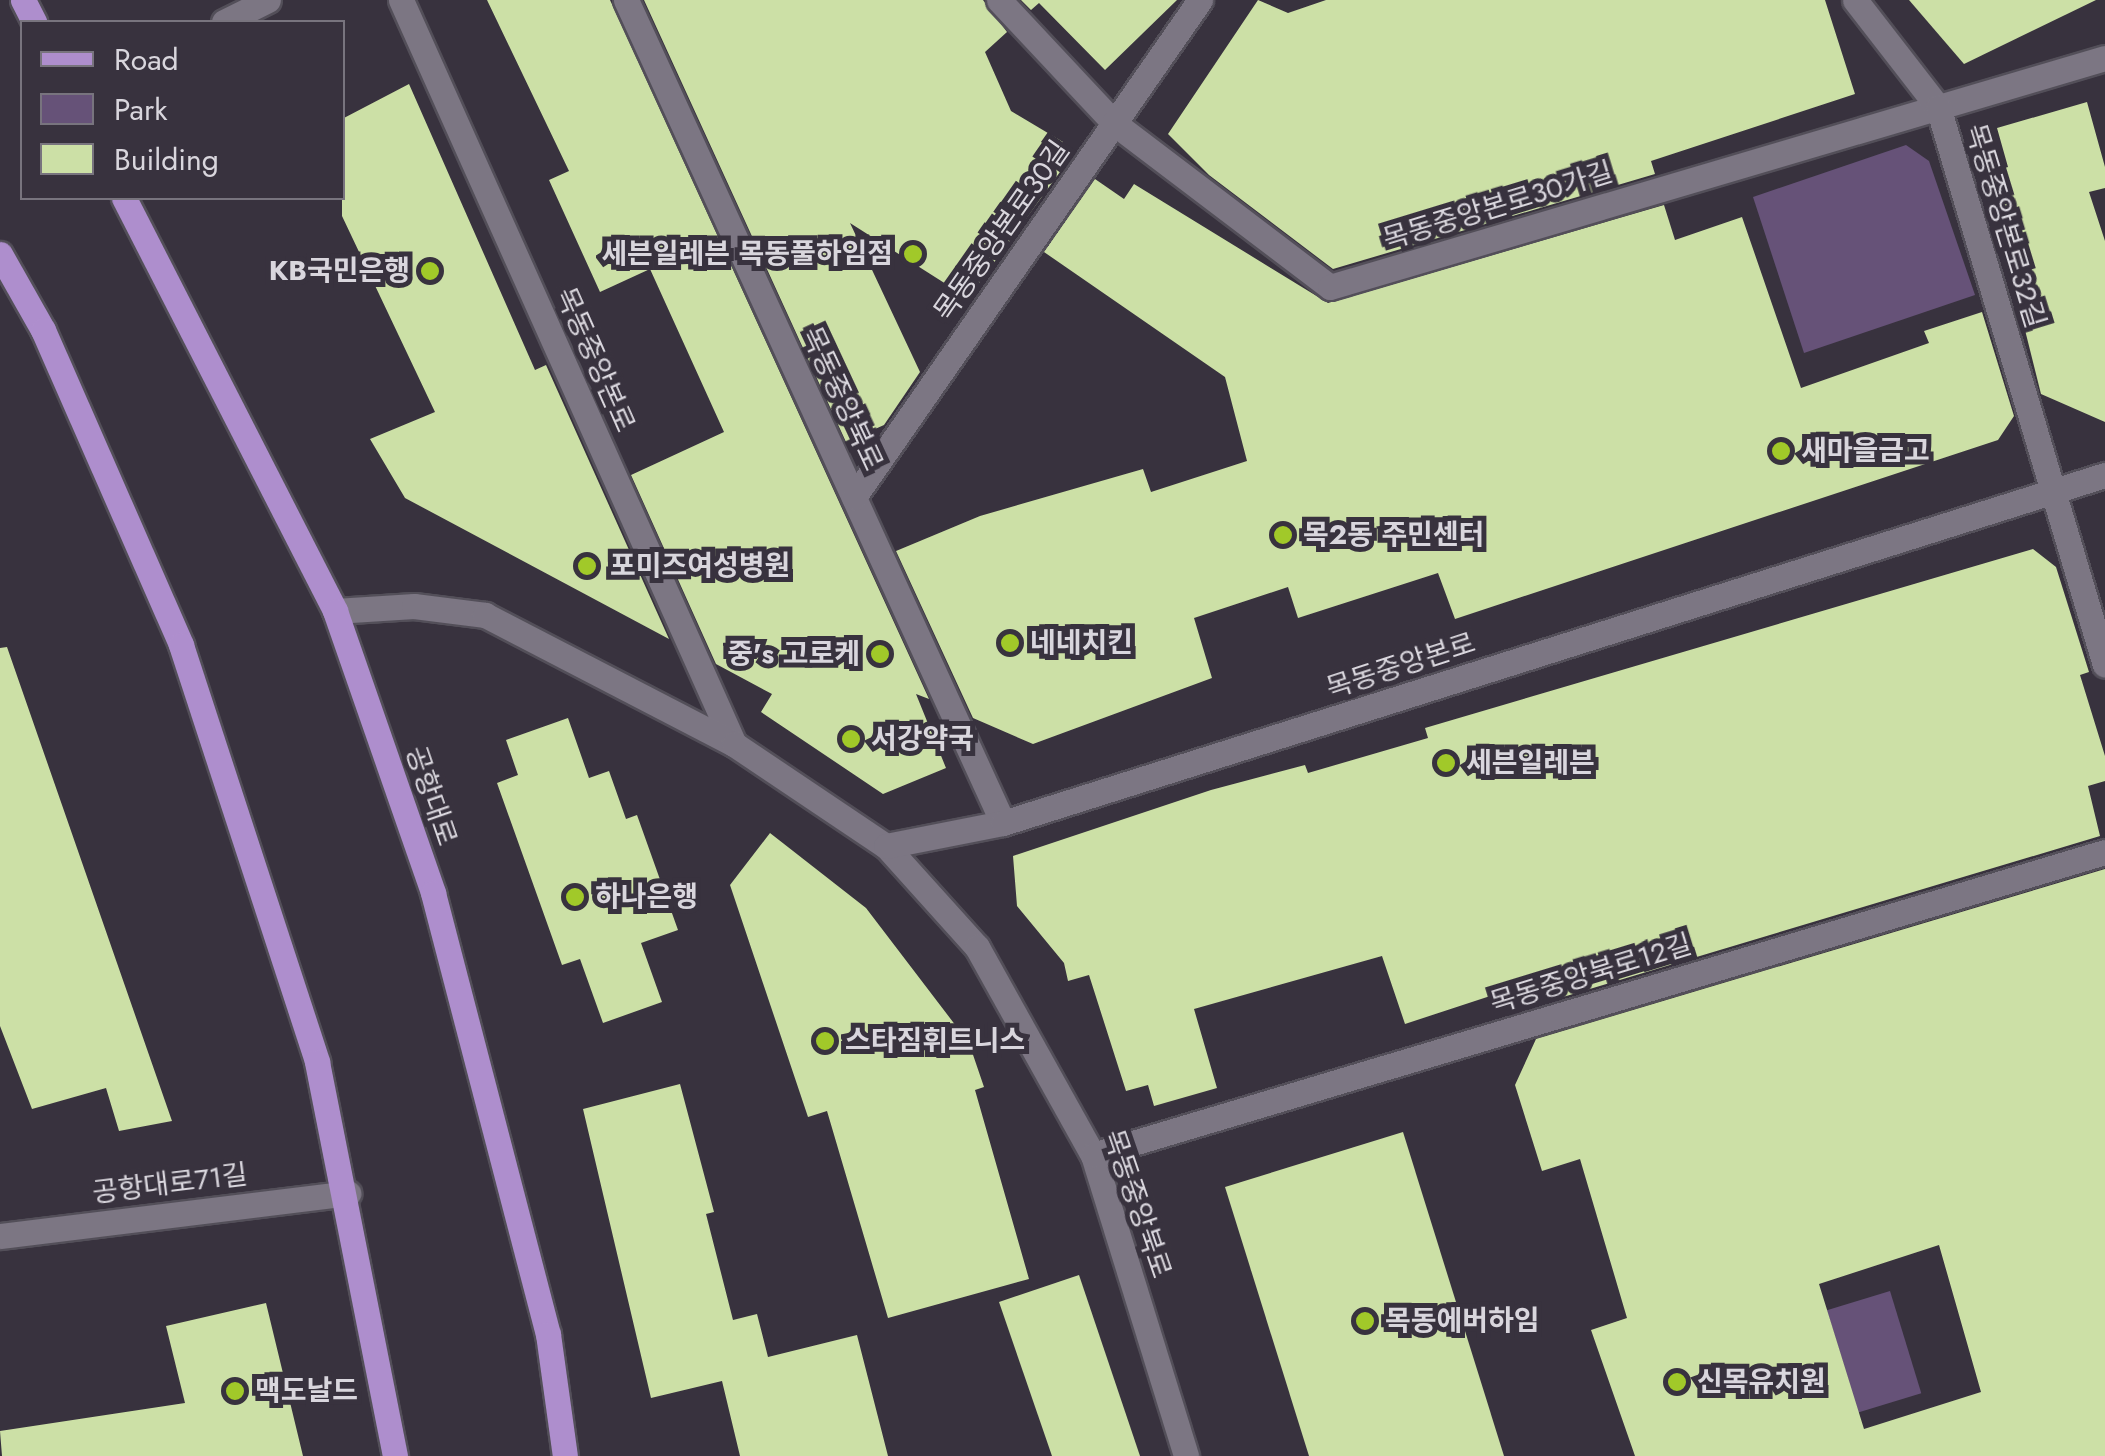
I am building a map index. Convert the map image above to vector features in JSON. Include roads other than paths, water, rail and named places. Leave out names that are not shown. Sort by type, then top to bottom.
[{"type":"main road","name":"공항대로","points":[[125,200],[335,611],[438,912],[548,1334],[565,1456]]},
{"type":"main road","points":[[0,254],[43,330],[181,646],[317,1062],[348,1192],[395,1456]]},
{"type":"street","points":[[228,20],[268,0]]},
{"type":"street","name":"목동중앙본로","points":[[401,0],[734,744]]},
{"type":"street","name":"목동중앙북로","points":[[626,0],[1003,823]]},
{"type":"street","name":"목동중앙본로30가길","points":[[1000,0],[1114,124],[1330,287],[2105,58]]},
{"type":"street","name":"목동중앙본로30길","points":[[854,497],[1200,0]]},
{"type":"street","name":"목동중앙본로32길","points":[[1855,0],[1938,106],[2105,665]]},
{"type":"street","name":"목동중앙본로","points":[[886,846],[1003,823],[2105,475]]},
{"type":"street","points":[[335,611],[414,606],[484,615],[734,744],[886,846]]},
{"type":"street","name":"목동중앙북로","points":[[886,846],[977,947],[1094,1155],[1186,1456]]},
{"type":"street","name":"목동중앙북로12길","points":[[1094,1155],[2105,852]]},
{"type":"street","name":"공항대로71길","points":[[0,1236],[348,1192]]},
{"type":"place","name":"세븐일레븐 목동풀하임점","points":[[913,254]]},
{"type":"place","name":"KB국민은행","points":[[430,271]]},
{"type":"place","name":"새마을금고","points":[[1781,451]]},
{"type":"place","name":"목2동 주민센터","points":[[1283,535]]},
{"type":"place","name":"포미즈여성병원","points":[[587,566]]},
{"type":"place","name":"네네치킨","points":[[1010,643]]},
{"type":"place","name":"중's 고로케","points":[[880,654]]},
{"type":"place","name":"서강약국","points":[[851,739]]},
{"type":"place","name":"세븐일레븐","points":[[1446,763]]},
{"type":"place","name":"하나은행","points":[[575,897]]},
{"type":"place","name":"스타짐휘트니스","points":[[825,1041]]},
{"type":"place","name":"목동에버하임","points":[[1365,1321]]},
{"type":"place","name":"신목유치원","points":[[1677,1382]]},
{"type":"place","name":"맥도날드","points":[[235,1391]]}]
